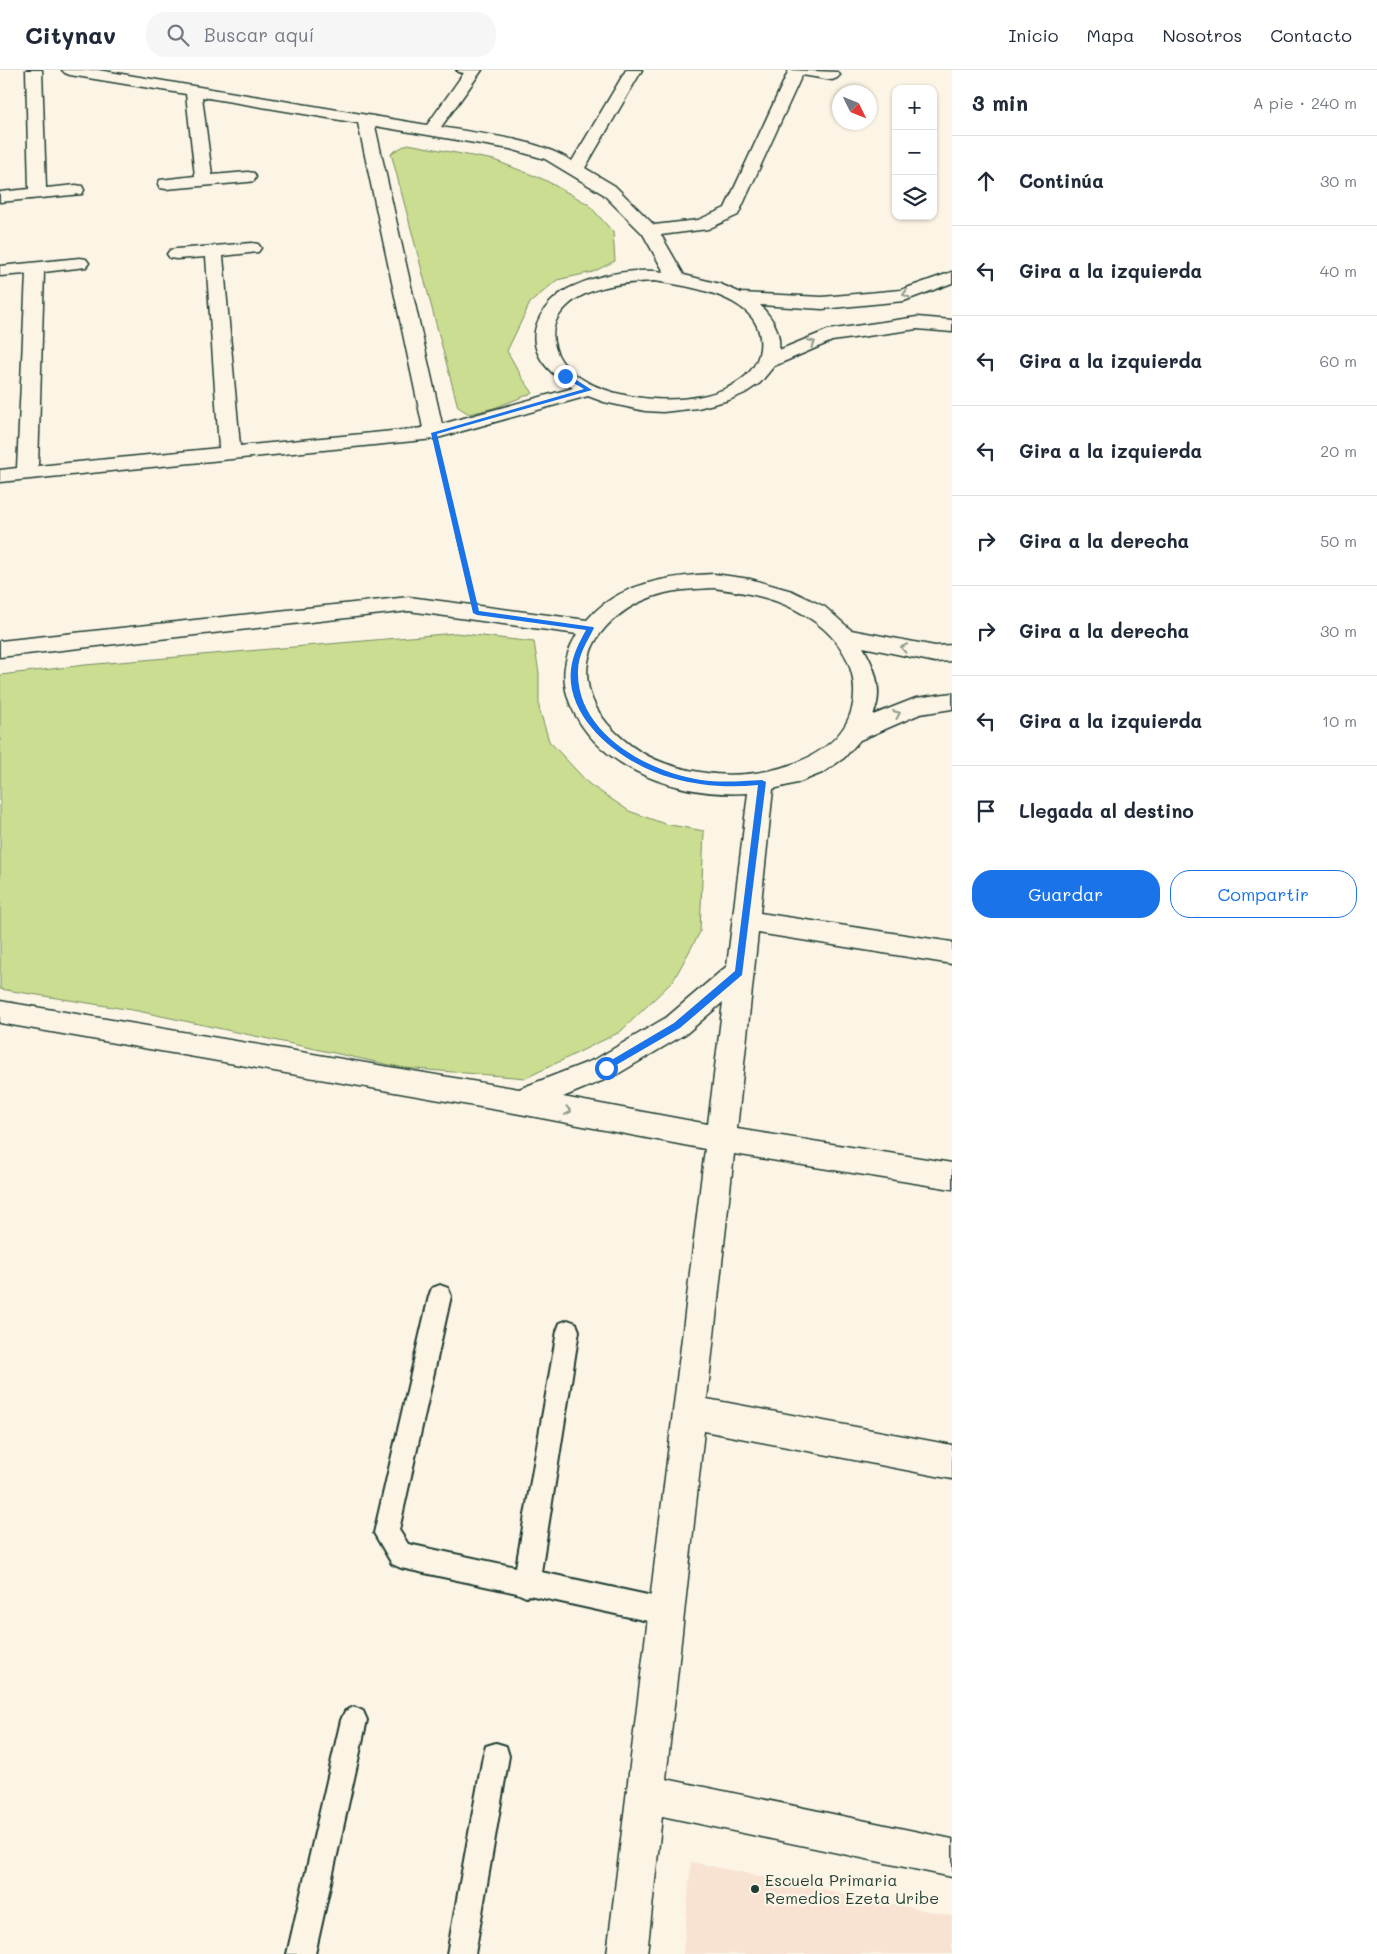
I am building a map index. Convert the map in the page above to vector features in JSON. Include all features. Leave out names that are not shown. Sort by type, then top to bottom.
[{"type":"street","points":[[34,70],[38,193]]},
{"type":"street","points":[[70,70],[512,144],[550,155],[609,190],[650,231],[677,278]]},
{"type":"street","points":[[431,130],[470,70]]},
{"type":"street","points":[[576,169],[634,70]]},
{"type":"street","points":[[650,231],[702,225],[732,211],[797,70],[832,75]]},
{"type":"street","points":[[193,90],[204,180]]},
{"type":"street","points":[[365,118],[434,433]]},
{"type":"street","points":[[166,184],[248,177]]},
{"type":"street","points":[[0,197],[76,190]]},
{"type":"street","points":[[176,254],[252,248]]},
{"type":"street","points":[[214,251],[230,453]]},
{"type":"street","points":[[0,271],[80,263]]},
{"type":"street","points":[[27,473],[35,267]]},
{"type":"street","points":[[646,276],[677,278],[713,286],[738,298],[763,321],[770,334],[771,348],[767,362],[758,375],[724,396],[702,402],[677,405],[650,405],[625,402],[589,390],[565,376],[546,352],[543,339],[545,326],[550,314],[573,294],[610,280],[646,276]]},
{"type":"street","points":[[738,298],[822,303],[868,299],[904,295],[952,277]]},
{"type":"street","points":[[767,362],[828,336],[917,322],[952,326]]},
{"type":"street","points":[[0,476],[434,433],[589,390]]},
{"type":"street","points":[[714,581],[744,584],[773,591],[800,602],[824,618],[844,636],[857,655],[864,675],[866,695],[862,715],[852,734],[837,752],[816,766],[790,776],[762,782],[732,785],[709,783],[672,776],[644,765],[620,750],[601,734],[586,714],[577,692],[574,670],[579,648],[591,628],[607,612],[630,598],[655,588],[683,582],[714,581]]},
{"type":"street","points":[[0,649],[408,604],[591,628]]},
{"type":"street","points":[[844,636],[935,654],[952,653]]},
{"type":"street","points":[[852,734],[916,706],[952,701]]},
{"type":"street","points":[[627,1954],[762,782]]},
{"type":"street","points":[[745,921],[952,952]]},
{"type":"street","points":[[520,1102],[606,1068],[669,1030],[739,972]]},
{"type":"street","points":[[0,1012],[520,1102],[721,1139],[952,1176]]},
{"type":"street","points":[[689,1412],[952,1462]]},
{"type":"street","points":[[646,1794],[952,1858]]},
{"type":"lane","points":[[440,1296],[386,1533],[401,1556],[526,1584],[666,1612]]},
{"type":"lane","points":[[526,1584],[568,1331]]},
{"type":"lane","points":[[301,1954],[354,1720]]},
{"type":"lane","points":[[461,1954],[496,1756]]},
{"type":"path","points":[[434,433],[477,613]]},
{"type":"shaded area","name":"Escuela Primaria Remedios Ezeta Uribe","points":[[691,1862],[952,1916],[952,1954],[683,1954]]},
{"type":"green space","points":[[408,144],[494,160],[545,180],[588,204],[613,232],[615,261],[593,272],[557,280],[530,303],[507,351],[533,393],[494,408],[469,414],[458,407],[391,153]]},
{"type":"green space","points":[[456,633],[534,642],[539,673],[539,708],[549,741],[589,784],[629,811],[665,824],[704,831],[700,932],[673,981],[620,1032],[526,1078],[404,1068],[138,1011],[0,989],[0,675],[85,665]]},
{"type":"place","name":"Escuela Primaria Remedios Ezeta Uribe","points":[[755,1889]]},
{"type":"route","points":[[565,376],[589,390],[434,433],[477,613],[591,628],[579,648],[574,670],[577,692],[586,714],[601,734],[620,750],[644,765],[672,776],[701,782],[732,785],[762,782],[739,972],[677,1025],[606,1068]]}]
